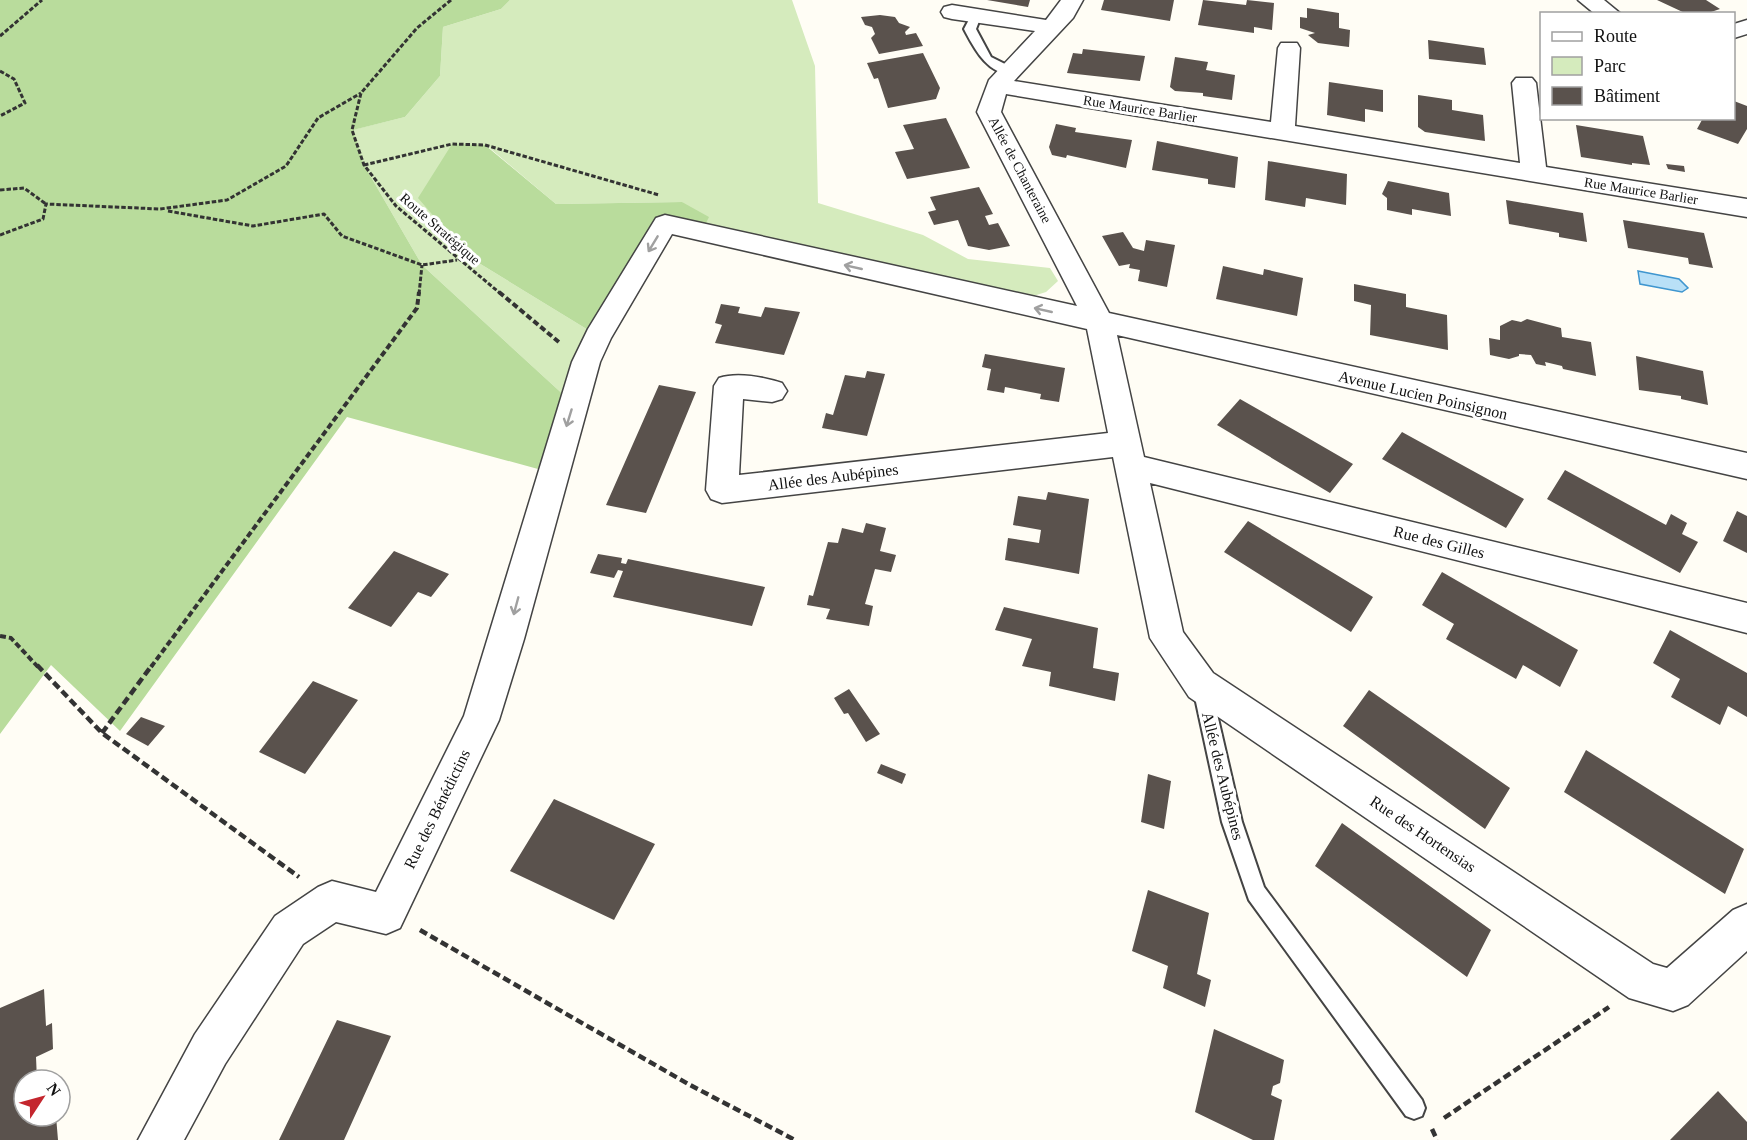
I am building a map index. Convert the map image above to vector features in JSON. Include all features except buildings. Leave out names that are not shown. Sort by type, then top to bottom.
[{"type":"street","name":"Allée de Chanteraine","points":[[1072,0],[1051,27],[1004,78],[989,112],[1100,323]]},
{"type":"street","points":[[1589,0],[1607,12]]},
{"type":"street","points":[[952,12],[1051,27]]},
{"type":"street","points":[[1282,132],[1289,48]]},
{"type":"street","name":"Rue Maurice Barlier","points":[[1004,78],[1282,132],[1747,208]]},
{"type":"street","points":[[1524,83],[1534,174]]},
{"type":"street","name":"Avenue Lucien Poinsignon","points":[[586,362],[598,336],[665,224],[1747,466]]},
{"type":"street","name":"Allée des Aubépines","points":[[1100,323],[1167,638],[1201,685]]},
{"type":"street","name":"Rue des Bénédictins","points":[[387,914],[481,720],[507,639],[586,362]]},
{"type":"street","name":"Allée des Aubépines","points":[[772,391],[729,386],[722,490],[1129,454]]},
{"type":"street","name":"Rue des Gilles","points":[[1129,454],[1747,618]]},
{"type":"street","name":"Rue des Hortensias","points":[[1201,685],[1644,983]]},
{"type":"street","points":[[159,1140],[210,1049],[289,930],[332,902],[387,914]]},
{"type":"street","points":[[1644,983],[1673,990],[1747,924]]},
{"type":"lane","points":[[976,16],[970,29],[986,59],[1004,78]]},
{"type":"lane","name":"Allée des Aubépines","points":[[1201,685],[1232,822],[1256,893],[1414,1108]]},
{"type":"path","points":[[0,36],[42,0]]},
{"type":"path","name":"Route Stratégique","points":[[451,0],[417,28],[361,93],[352,130],[364,165],[396,206],[458,260],[586,362]]},
{"type":"path","points":[[0,71],[7,73],[18,83],[25,103],[0,116]]},
{"type":"path","points":[[160,209],[227,200],[247,189],[285,166],[318,118],[361,93]]},
{"type":"path","points":[[364,165],[452,144],[486,145],[664,197]]},
{"type":"path","points":[[0,190],[24,188],[46,204],[160,209],[253,226],[324,214],[342,236],[422,265],[458,260]]},
{"type":"path","points":[[0,236],[43,219],[46,204]]},
{"type":"path","points":[[102,733],[417,308],[422,265]]},
{"type":"path","points":[[0,636],[11,638],[102,733],[332,902]]},
{"type":"path","points":[[387,914],[418,928],[690,1085],[795,1140]]},
{"type":"path","points":[[1431,1128],[1644,983]]},
{"type":"green space","points":[[0,0],[510,0],[501,9],[443,27],[440,76],[405,117],[353,130],[364,165],[422,265],[567,398],[538,469],[347,417],[120,731],[51,665],[0,734]]},
{"type":"green space","points":[[510,0],[792,0],[815,66],[818,203],[923,235],[968,259],[1050,268],[1058,281],[1046,292],[1011,303],[701,233],[682,202],[556,204],[486,145],[469,257],[598,336],[567,398],[422,265],[364,165],[352,130],[405,117],[440,76],[443,27],[501,9]]},
{"type":"green space","points":[[452,144],[485,145],[556,204],[682,202],[709,217],[701,233],[664,225],[598,336],[469,257],[418,198]]},
{"type":"water","points":[[1638,271],[1679,279],[1688,288],[1682,292],[1640,284]]}]
